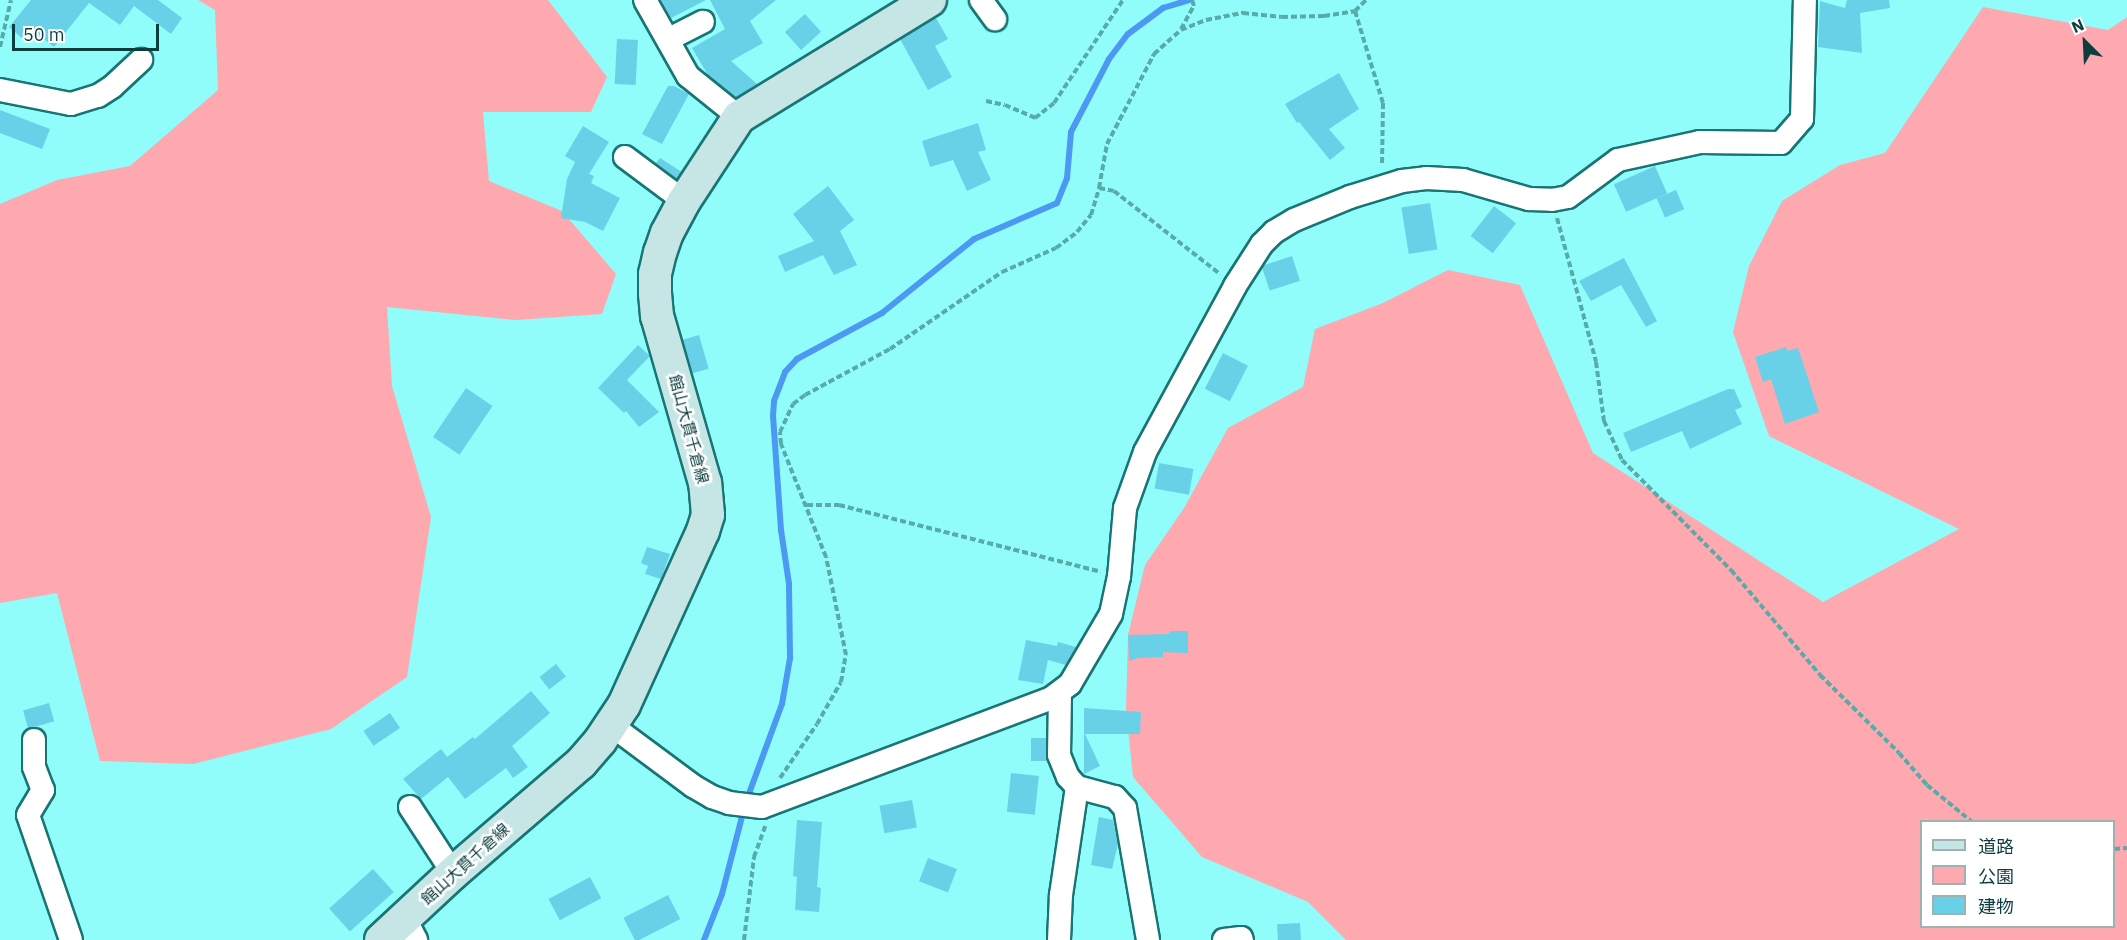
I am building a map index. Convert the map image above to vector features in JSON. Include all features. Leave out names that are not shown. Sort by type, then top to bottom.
[{"type":"main road","name":"館山大貫千倉線","points":[[381,940],[410,929],[453,873],[580,763],[611,725],[624,705],[641,670],[703,531],[708,515],[705,483],[657,316],[655,294],[655,274],[663,243],[684,201],[739,117],[930,0]]},
{"type":"street","points":[[645,0],[688,76],[739,117]]},
{"type":"street","points":[[981,0],[995,19]]},
{"type":"street","points":[[611,725],[693,786],[729,803],[762,807],[1018,711],[1060,693],[1070,684],[1111,614],[1119,577],[1125,508],[1137,470],[1235,286],[1262,244],[1274,232],[1293,220],[1350,197],[1425,178],[1463,180],[1530,199],[1552,200],[1568,197],[1618,160],[1700,142],[1781,143],[1802,119],[1805,0]]},
{"type":"street","points":[[669,39],[704,22]]},
{"type":"street","points":[[0,90],[70,104],[98,96],[112,87],[141,60]]},
{"type":"street","points":[[625,157],[684,201]]},
{"type":"street","points":[[1060,693],[1059,755],[1068,777],[1077,787],[1115,797],[1125,808],[1148,940]]},
{"type":"street","points":[[34,740],[34,767],[43,790],[28,815],[71,940]]},
{"type":"street","points":[[1059,940],[1061,896],[1077,787]]},
{"type":"street","points":[[410,807],[453,873]]},
{"type":"street","points":[[1224,940],[1240,938],[1242,940]]},
{"type":"path","points":[[0,47],[11,0]]},
{"type":"path","points":[[986,101],[1005,105],[1035,118],[1054,103],[1123,0]]},
{"type":"path","points":[[1181,30],[1194,6],[1192,0]]},
{"type":"path","points":[[744,940],[754,857],[768,819],[762,807],[817,724],[841,682],[846,655],[826,557],[781,444],[780,432],[793,404],[804,395],[890,350],[1002,272],[1056,248],[1077,232],[1091,215],[1099,188],[1107,144],[1154,54],[1181,30],[1206,20],[1243,13],[1282,17],[1324,16],[1355,11],[1366,0]]},
{"type":"path","points":[[1355,11],[1383,103],[1383,187]]},
{"type":"path","points":[[1099,188],[1114,191],[1235,286]]},
{"type":"path","points":[[1552,200],[1596,362],[1604,421],[1622,460],[1731,570],[1820,675],[1899,753],[1927,785],[1970,820]]},
{"type":"path","points":[[807,505],[839,505],[1119,577]]},
{"type":"green space","points":[[198,0],[548,0],[607,77],[591,112],[483,112],[489,181],[562,211],[616,274],[602,314],[516,320],[387,307],[392,386],[431,517],[407,677],[331,729],[193,764],[100,761],[57,593],[0,603],[0,204],[57,180],[130,166],[218,90],[215,10]]},
{"type":"green space","points":[[1983,7],[2108,30],[2127,17],[2127,940],[1346,940],[1308,902],[1202,857],[1133,777],[1126,709],[1128,635],[1145,565],[1184,508],[1228,428],[1303,387],[1315,329],[1383,303],[1448,270],[1520,285],[1593,453],[1823,602],[1959,529],[1769,436],[1733,332],[1749,266],[1782,201],[1840,165],[1885,153]]},
{"type":"building","points":[[31,0],[158,0],[182,18],[171,34],[134,6],[120,25],[89,3],[54,47],[30,28],[22,38],[9,27]]},
{"type":"building","points":[[661,0],[706,0],[671,18]]},
{"type":"building","points":[[710,0],[776,0],[750,21],[763,43],[731,61],[757,84],[736,98],[708,75],[692,48],[725,29]]},
{"type":"building","points":[[1847,0],[1889,0],[1890,8],[1860,13],[1862,53],[1818,47],[1820,1],[1845,8]]},
{"type":"building","points":[[805,14],[821,32],[801,50],[785,32]]},
{"type":"building","points":[[936,18],[948,39],[935,46],[952,77],[928,90],[900,39]]},
{"type":"building","points":[[617,39],[638,40],[636,85],[615,84]]},
{"type":"building","points":[[1339,73],[1359,109],[1329,129],[1345,148],[1330,160],[1299,122],[1297,123],[1285,104]]},
{"type":"building","points":[[668,86],[674,86],[689,94],[662,144],[642,134]]},
{"type":"building","points":[[0,110],[50,129],[42,149],[0,133]]},
{"type":"building","points":[[978,123],[986,150],[978,152],[991,180],[967,191],[953,160],[930,167],[922,141]]},
{"type":"building","points":[[583,126],[609,142],[589,174],[594,176],[591,183],[620,198],[603,231],[585,222],[561,218],[567,179],[575,162],[565,156]]},
{"type":"building","points":[[660,158],[682,172],[677,179],[656,163]]},
{"type":"building","points":[[1655,166],[1667,193],[1626,212],[1614,184]]},
{"type":"building","points":[[828,186],[854,220],[840,231],[857,265],[834,275],[823,255],[785,272],[778,256],[814,241],[793,214]]},
{"type":"building","points":[[1676,190],[1684,209],[1665,218],[1657,198]]},
{"type":"building","points":[[1430,203],[1437,249],[1409,254],[1401,208]]},
{"type":"building","points":[[1494,206],[1516,223],[1493,253],[1471,236]]},
{"type":"building","points":[[1292,256],[1300,281],[1270,291],[1262,266]]},
{"type":"building","points":[[1624,258],[1657,321],[1646,327],[1621,285],[1591,301],[1579,281]]},
{"type":"building","points":[[699,335],[709,369],[692,373],[683,340]]},
{"type":"building","points":[[638,345],[650,356],[627,380],[659,412],[639,427],[626,411],[624,413],[598,388]]},
{"type":"building","points":[[1786,347],[1787,351],[1798,348],[1819,412],[1785,424],[1771,379],[1763,382],[1755,357]]},
{"type":"building","points":[[1223,353],[1248,366],[1230,401],[1205,389]]},
{"type":"building","points":[[466,388],[493,406],[460,455],[433,437]]},
{"type":"building","points":[[1728,389],[1734,389],[1742,407],[1735,410],[1742,424],[1690,449],[1682,431],[1631,452],[1623,433]]},
{"type":"building","points":[[1159,463],[1193,469],[1189,495],[1154,489]]},
{"type":"building","points":[[647,547],[670,554],[661,579],[645,574],[648,566],[641,563]]},
{"type":"building","points":[[1170,631],[1188,631],[1188,653],[1163,652],[1163,657],[1138,658],[1129,661],[1128,635],[1170,634]]},
{"type":"building","points":[[1026,640],[1057,646],[1058,642],[1076,647],[1066,665],[1048,660],[1043,684],[1018,680]]},
{"type":"building","points":[[556,664],[566,677],[549,690],[539,677]]},
{"type":"building","points":[[531,691],[550,713],[512,746],[528,767],[513,778],[506,768],[465,799],[448,777],[421,799],[403,779],[441,749],[447,757],[473,737],[475,739]]},
{"type":"building","points":[[49,703],[54,721],[28,729],[23,710]]},
{"type":"building","points":[[1084,708],[1141,712],[1140,734],[1085,734],[1100,766],[1084,774]]},
{"type":"building","points":[[390,713],[400,728],[374,746],[363,731]]},
{"type":"building","points":[[1031,738],[1046,738],[1046,761],[1031,761]]},
{"type":"building","points":[[1011,773],[1039,776],[1035,815],[1007,812]]},
{"type":"building","points":[[912,800],[917,828],[884,833],[880,806]]},
{"type":"building","points":[[1099,817],[1113,820],[1118,844],[1112,869],[1091,865]]},
{"type":"building","points":[[797,820],[822,822],[817,887],[821,888],[819,912],[795,910],[797,877],[793,876]]},
{"type":"building","points":[[928,858],[957,869],[948,892],[919,881]]},
{"type":"building","points":[[373,869],[394,892],[350,932],[329,908]]},
{"type":"building","points":[[590,877],[601,898],[560,920],[549,899]]},
{"type":"building","points":[[668,895],[680,919],[639,940],[635,940],[623,918]]},
{"type":"building","points":[[1300,923],[1301,940],[1278,940],[1277,924]]},
{"type":"waterway","points":[[747,799],[782,704],[790,658],[789,584],[781,530],[773,416],[774,401],[785,372],[797,359],[882,313],[974,239],[1057,203],[1067,178],[1071,132],[1109,59],[1128,34],[1163,8],[1190,0]]},
{"type":"waterway","points":[[704,940],[722,894],[744,809]]}]
